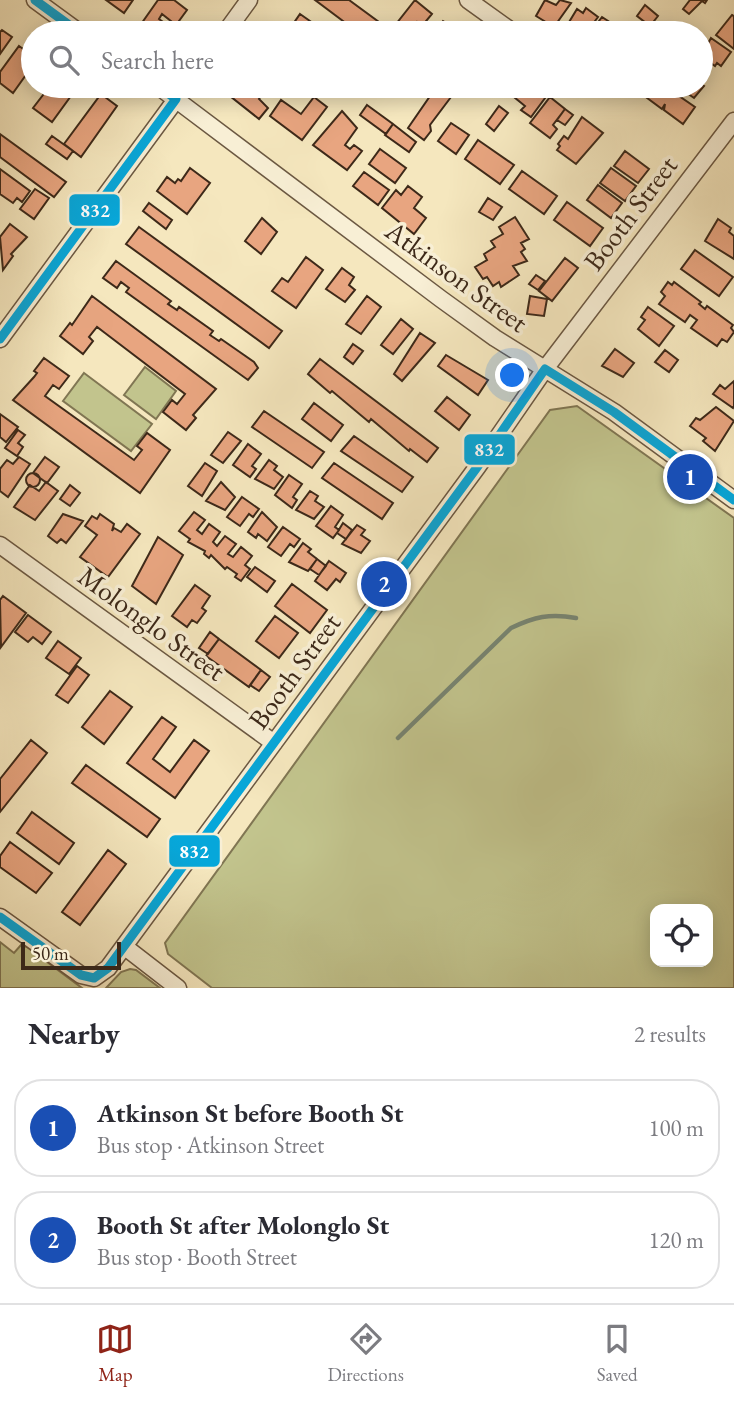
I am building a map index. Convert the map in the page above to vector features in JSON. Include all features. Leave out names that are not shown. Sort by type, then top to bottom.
[{"type":"street","points":[[35,0],[64,21]]},
{"type":"street","points":[[234,21],[249,0]]},
{"type":"street","points":[[468,0],[497,21]]},
{"type":"street","points":[[0,339],[177,98]]},
{"type":"street","name":"Atkinson Street","points":[[188,98],[416,281],[545,369],[614,412],[734,500]]},
{"type":"street","name":"Booth Street","points":[[0,917],[78,973],[94,978],[108,968],[518,411],[545,369],[734,121]]},
{"type":"street","name":"Molonglo Street","points":[[0,545],[274,743]]},
{"type":"street","points":[[125,947],[178,988]]},
{"type":"green space","points":[[145,367],[176,391],[156,419],[124,395]]},
{"type":"green space","points":[[84,373],[152,424],[131,451],[63,401]]},
{"type":"green space","points":[[577,406],[734,518],[734,988],[212,988],[168,954],[165,943],[550,410]]},
{"type":"green space","points":[[0,942],[14,953],[21,945],[27,947],[82,988],[0,988]]},
{"type":"green space","points":[[136,970],[160,988],[106,988],[121,972]]},
{"type":"building","points":[[106,0],[133,0],[124,13]]},
{"type":"building","points":[[158,0],[174,0],[187,10],[179,21],[171,21],[162,14],[159,19],[162,21],[143,21]]},
{"type":"building","points":[[315,0],[349,0],[378,21],[343,21]]},
{"type":"building","points":[[415,0],[432,14],[426,21],[398,21]]},
{"type":"building","points":[[545,0],[556,5],[560,0],[571,3],[558,21],[544,21],[536,16]]},
{"type":"building","points":[[690,0],[707,0],[705,3],[702,1],[689,14],[683,9]]},
{"type":"building","points":[[645,5],[658,16],[654,21],[644,21],[637,16]]},
{"type":"building","points":[[586,8],[598,17],[595,21],[570,21],[577,9],[583,13]]},
{"type":"building","points":[[300,14],[310,21],[295,21]]},
{"type":"building","points":[[732,15],[734,16],[734,49],[716,35]]},
{"type":"building","points":[[2,30],[12,37],[0,54],[0,32]]},
{"type":"building","points":[[713,39],[731,52],[721,66],[717,63],[715,66]]},
{"type":"building","points":[[19,46],[21,47],[21,82],[13,93],[0,83],[0,72]]},
{"type":"building","points":[[41,98],[69,98],[52,122],[33,108]]},
{"type":"building","points":[[98,98],[106,98],[117,106],[81,157],[64,144]]},
{"type":"building","points":[[233,98],[260,98],[268,108],[259,119]]},
{"type":"building","points":[[313,98],[327,107],[302,140],[270,116],[281,100],[301,114]]},
{"type":"building","points":[[429,98],[450,98],[430,125],[431,131],[424,140],[408,128]]},
{"type":"building","points":[[515,98],[545,98],[531,117],[521,110],[525,106]]},
{"type":"building","points":[[549,98],[565,109],[553,125],[557,129],[550,138],[530,123]]},
{"type":"building","points":[[647,98],[682,98],[695,107],[683,124],[664,110],[665,104],[662,109]]},
{"type":"building","points":[[367,105],[393,124],[386,134],[360,115]]},
{"type":"building","points":[[499,106],[508,113],[494,131],[486,124]]},
{"type":"building","points":[[565,109],[573,115],[565,125],[557,120]]},
{"type":"building","points":[[342,111],[357,128],[345,145],[350,149],[354,145],[362,151],[347,170],[313,145]]},
{"type":"building","points":[[582,117],[603,133],[576,164],[557,150],[564,136],[568,139]]},
{"type":"building","points":[[451,123],[469,135],[456,154],[438,141]]},
{"type":"building","points":[[393,124],[416,142],[409,152],[385,135]]},
{"type":"building","points":[[0,134],[66,182],[54,197],[0,157]]},
{"type":"building","points":[[52,136],[73,151],[67,159],[46,144]]},
{"type":"building","points":[[478,140],[514,165],[500,184],[465,159]]},
{"type":"building","points":[[380,149],[406,168],[395,183],[369,164]]},
{"type":"building","points":[[625,151],[649,169],[638,183],[614,166]]},
{"type":"building","points":[[190,168],[210,183],[187,214],[157,191],[167,177],[175,183],[178,179],[181,181]]},
{"type":"building","points":[[611,168],[636,186],[625,201],[600,183]]},
{"type":"building","points":[[0,169],[30,191],[22,202],[17,198],[13,203],[0,194]]},
{"type":"building","points":[[522,171],[557,196],[544,214],[509,189]]},
{"type":"building","points":[[364,172],[389,190],[378,205],[353,186]]},
{"type":"building","points":[[598,185],[622,203],[611,218],[587,200]]},
{"type":"building","points":[[408,186],[422,197],[414,208],[426,218],[414,234],[382,208],[396,190],[401,195]]},
{"type":"building","points":[[35,189],[49,198],[34,219],[20,209]]},
{"type":"building","points":[[488,198],[502,207],[493,220],[479,212]]},
{"type":"building","points":[[567,202],[603,228],[590,246],[554,220]]},
{"type":"building","points":[[149,203],[172,220],[166,229],[143,211]]},
{"type":"building","points":[[515,217],[529,239],[521,243],[525,249],[521,252],[527,261],[513,266],[519,275],[501,287],[499,282],[493,286],[487,277],[483,279],[475,267],[487,260],[484,254],[495,247],[491,241],[503,234],[499,227]]},
{"type":"building","points":[[262,218],[277,232],[261,254],[245,241]]},
{"type":"building","points":[[718,219],[731,228],[729,232],[734,236],[734,259],[705,241]]},
{"type":"building","points":[[10,224],[27,237],[11,254],[13,256],[3,270],[0,237]]},
{"type":"building","points":[[139,227],[282,331],[269,348],[126,244]]},
{"type":"building","points":[[695,250],[733,277],[719,296],[681,269]]},
{"type":"building","points":[[306,257],[323,270],[296,308],[272,291],[282,278],[288,282]]},
{"type":"building","points":[[565,258],[578,268],[552,301],[539,291]]},
{"type":"building","points":[[116,261],[171,301],[168,304],[177,310],[179,307],[213,331],[210,335],[219,341],[221,339],[254,362],[258,368],[248,380],[126,292],[129,288],[121,282],[117,288],[103,278]]},
{"type":"building","points":[[342,268],[354,277],[349,285],[355,290],[345,302],[326,289]]},
{"type":"building","points":[[536,275],[545,281],[538,290],[529,284]]},
{"type":"building","points":[[668,282],[672,285],[674,282],[701,302],[699,304],[705,309],[707,306],[733,325],[731,328],[734,332],[727,342],[722,339],[717,346],[691,328],[697,320],[690,315],[685,322],[659,304],[665,296],[661,292]]},
{"type":"building","points":[[92,296],[216,389],[193,415],[196,418],[186,430],[163,412],[172,400],[177,404],[185,394],[97,327],[89,337],[93,341],[83,354],[60,336],[70,323],[72,325]]},
{"type":"building","points":[[367,296],[381,307],[361,334],[346,324]]},
{"type":"building","points":[[530,296],[547,299],[544,316],[527,314]]},
{"type":"building","points":[[648,307],[674,326],[659,346],[638,329],[645,320],[641,317]]},
{"type":"building","points":[[401,319],[413,329],[393,354],[381,345]]},
{"type":"building","points":[[420,333],[435,343],[402,381],[394,374]]},
{"type":"building","points":[[353,344],[363,351],[353,364],[344,357]]},
{"type":"building","points":[[615,349],[634,363],[623,377],[602,366]]},
{"type":"building","points":[[665,350],[678,360],[669,372],[655,362]]},
{"type":"building","points":[[446,355],[488,380],[478,395],[438,366]]},
{"type":"building","points":[[44,358],[69,376],[59,389],[53,385],[45,396],[134,460],[142,450],[137,446],[147,433],[170,450],[140,493],[13,400],[37,373],[34,371]]},
{"type":"building","points":[[320,359],[438,448],[427,462],[410,449],[409,451],[371,419],[369,422],[308,374]]},
{"type":"building","points":[[734,381],[733,408],[713,394],[720,385],[725,389]]},
{"type":"building","points":[[447,397],[470,415],[459,430],[435,411]]},
{"type":"building","points":[[314,403],[343,425],[331,441],[302,419]]},
{"type":"building","points":[[716,407],[734,421],[715,451],[703,441],[706,438],[690,426],[696,418],[700,420]]},
{"type":"building","points":[[264,411],[324,452],[312,468],[252,427]]},
{"type":"building","points":[[0,414],[18,427],[6,442],[0,437]]},
{"type":"building","points":[[18,430],[25,435],[18,443],[23,447],[17,456],[5,448]]},
{"type":"building","points":[[228,432],[241,441],[223,463],[211,455]]},
{"type":"building","points":[[354,436],[413,477],[402,492],[341,451]]},
{"type":"building","points":[[248,444],[261,454],[252,466],[256,469],[250,477],[233,465]]},
{"type":"building","points":[[19,457],[30,464],[8,497],[0,491],[0,469],[7,460],[13,464]]},
{"type":"building","points":[[45,457],[59,467],[47,483],[33,473]]},
{"type":"building","points":[[269,460],[277,466],[274,470],[283,477],[274,489],[255,479]]},
{"type":"building","points":[[205,463],[217,471],[202,496],[188,486]]},
{"type":"building","points":[[334,463],[393,503],[382,519],[322,478]]},
{"type":"building","points":[[30,473],[36,473],[40,480],[36,487],[30,487],[26,483],[26,477]]},
{"type":"building","points":[[289,475],[302,484],[293,497],[297,500],[292,508],[275,495]]},
{"type":"building","points":[[46,482],[58,491],[35,520],[14,507],[30,485],[39,491]]},
{"type":"building","points":[[221,482],[235,497],[225,510],[206,501]]},
{"type":"building","points":[[70,485],[80,493],[70,506],[60,499]]},
{"type":"building","points":[[310,491],[318,496],[315,501],[324,507],[314,519],[296,510]]},
{"type":"building","points":[[242,497],[259,509],[253,517],[249,514],[240,526],[227,517]]},
{"type":"building","points":[[331,506],[343,515],[335,527],[339,530],[333,538],[316,526]]},
{"type":"building","points":[[194,512],[205,520],[197,530],[202,534],[209,524],[220,532],[213,542],[217,546],[225,536],[236,544],[228,554],[233,557],[241,547],[252,556],[245,565],[250,569],[241,581],[235,577],[237,574],[227,567],[225,569],[211,555],[209,558],[204,554],[205,551],[188,542],[190,539],[179,531]]},
{"type":"building","points":[[262,512],[277,527],[267,541],[258,534],[256,538],[248,532]]},
{"type":"building","points":[[63,514],[83,521],[66,543],[61,539],[57,543],[48,536]]},
{"type":"building","points":[[100,514],[114,524],[112,531],[114,528],[121,532],[127,524],[140,534],[108,577],[80,557],[97,535],[85,526],[92,516],[97,519]]},
{"type":"building","points":[[343,523],[352,530],[346,539],[337,533]]},
{"type":"building","points":[[357,525],[365,530],[361,535],[370,541],[361,553],[342,544]]},
{"type":"building","points":[[283,527],[300,539],[294,547],[290,544],[281,556],[268,547]]},
{"type":"building","points":[[158,537],[183,555],[156,604],[132,586]]},
{"type":"building","points":[[303,543],[311,549],[308,552],[317,559],[308,571],[289,562]]},
{"type":"building","points":[[317,559],[326,566],[319,575],[310,569]]},
{"type":"building","points":[[329,561],[346,573],[340,582],[336,579],[327,590],[315,581]]},
{"type":"building","points":[[255,567],[275,581],[267,592],[247,577]]},
{"type":"building","points":[[292,584],[327,610],[310,633],[275,606]]},
{"type":"building","points":[[195,585],[210,596],[202,608],[206,611],[197,623],[192,620],[187,627],[172,616]]},
{"type":"building","points":[[3,596],[26,613],[1,647],[0,600]]},
{"type":"building","points":[[28,615],[51,632],[42,644],[33,637],[28,642],[15,632]]},
{"type":"building","points":[[275,616],[298,633],[279,658],[256,641]]},
{"type":"building","points":[[210,632],[219,639],[208,654],[199,648]]},
{"type":"building","points":[[219,639],[261,670],[249,687],[206,656]]},
{"type":"building","points":[[58,641],[81,658],[69,674],[46,658]]},
{"type":"building","points":[[77,666],[89,675],[68,703],[56,695]]},
{"type":"building","points":[[261,670],[270,677],[259,691],[250,685]]},
{"type":"building","points":[[110,691],[132,707],[104,744],[82,727]]},
{"type":"building","points":[[162,717],[176,727],[153,759],[170,772],[194,740],[209,751],[175,798],[127,763]]},
{"type":"building","points":[[31,740],[47,753],[0,812],[0,779]]},
{"type":"building","points":[[86,765],[160,819],[147,837],[72,783]]},
{"type":"building","points":[[32,812],[74,843],[59,864],[17,833]]},
{"type":"building","points":[[10,842],[52,873],[36,893],[0,867],[0,856]]},
{"type":"building","points":[[108,850],[126,864],[80,925],[62,912]]},
{"type":"waterway","points":[[398,738],[511,628],[542,617],[576,618]]},
{"type":"transit line","name":"832","points":[[35,0],[64,21]]},
{"type":"transit line","name":"832","points":[[0,339],[175,98]]},
{"type":"transit line","name":"832","points":[[0,917],[81,975],[94,978],[108,968],[478,466],[545,369],[614,412],[734,500]]},
{"type":"place","name":"Atkinson St before Booth St","points":[[690,477]]},
{"type":"place","name":"Booth St after Molonglo St","points":[[384,584]]}]
